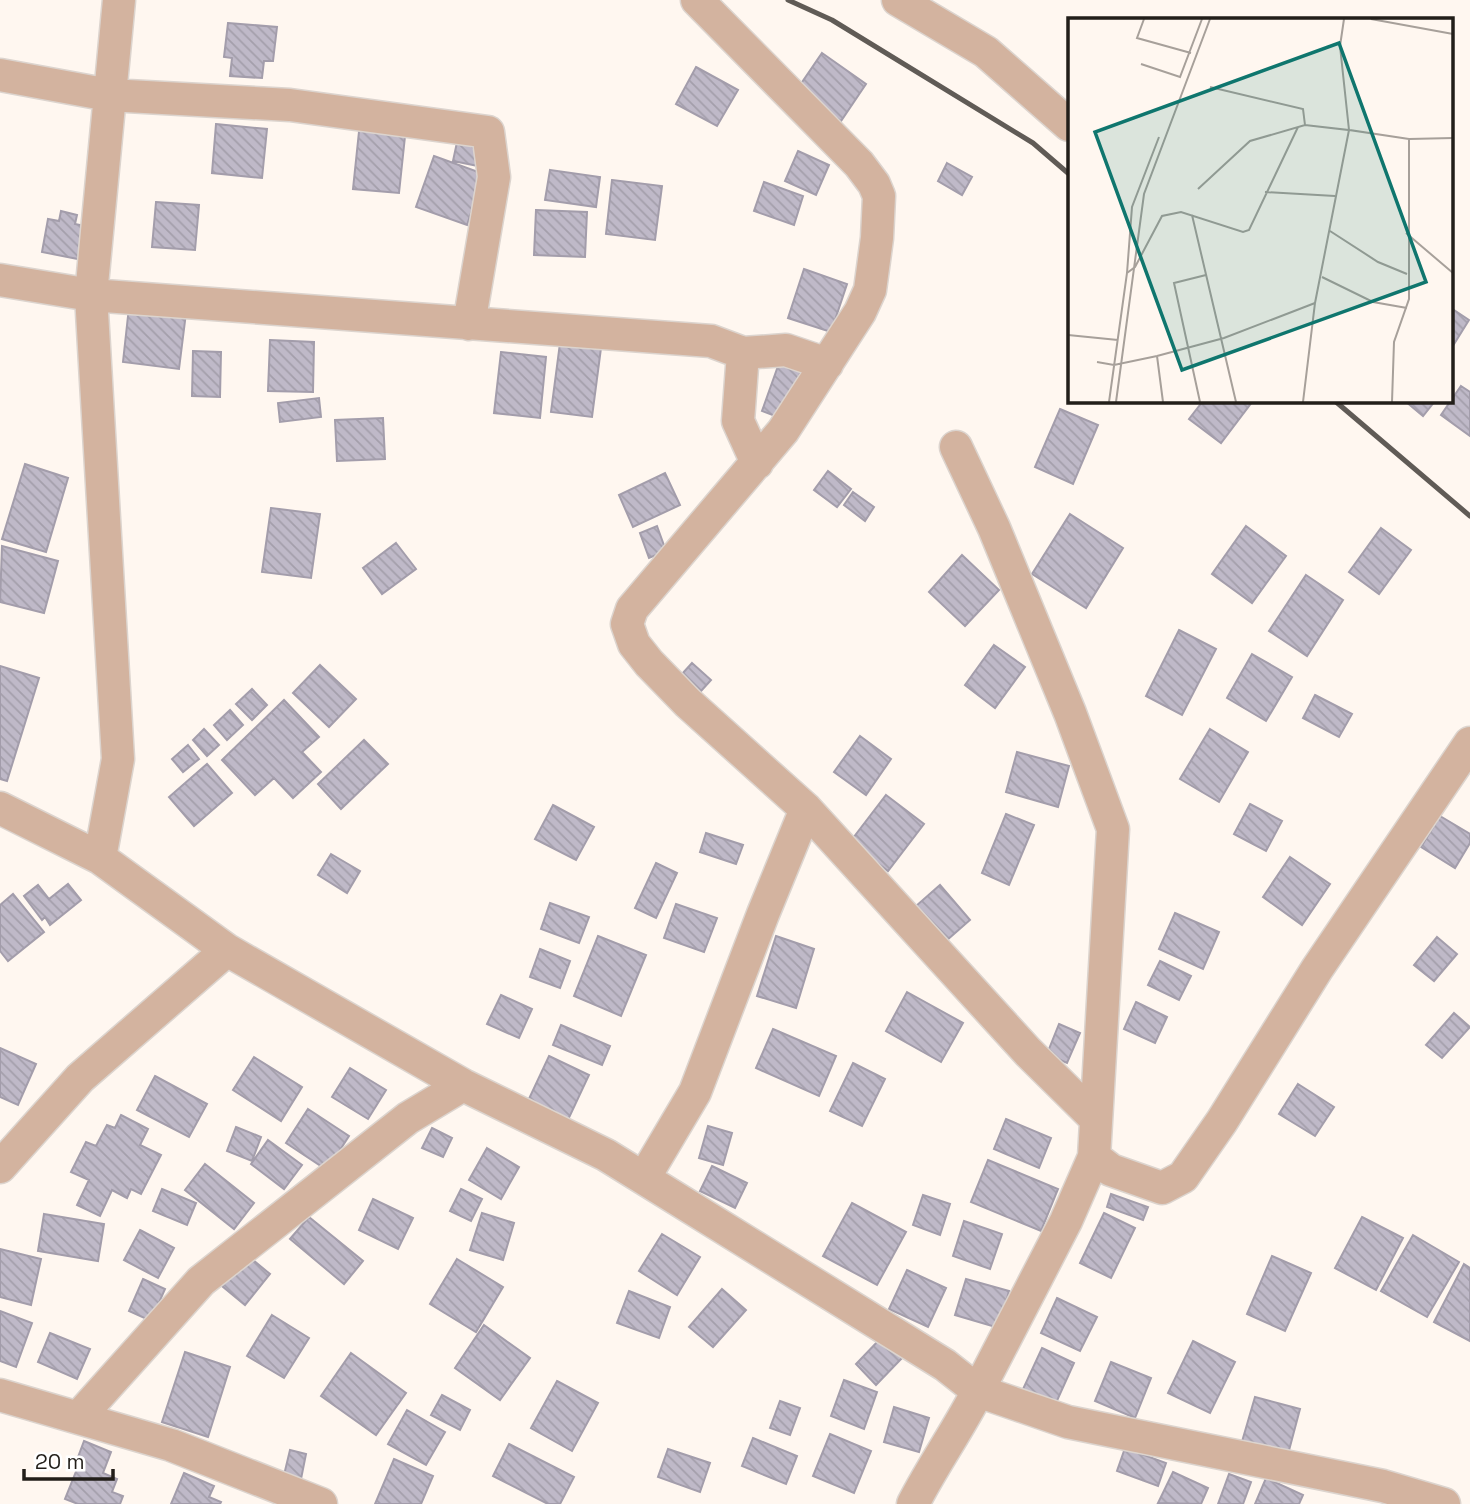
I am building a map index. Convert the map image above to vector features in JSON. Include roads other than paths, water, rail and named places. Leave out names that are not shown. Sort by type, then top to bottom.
[{"type":"street","points":[[100,858],[118,759],[92,295],[119,0]]},
{"type":"street","points":[[698,0],[859,164],[874,184],[878,196],[877,237],[870,290],[860,312],[783,431],[632,610],[627,624],[634,644],[688,703],[806,809],[1028,1052],[1096,1119]]},
{"type":"street","points":[[898,0],[986,52],[1068,124]]},
{"type":"street","points":[[0,75],[109,95],[290,105],[488,132],[494,177],[469,324]]},
{"type":"street","points":[[0,280],[92,295],[711,341],[743,353],[786,350],[827,364]]},
{"type":"street","points":[[743,353],[738,421],[757,463]]},
{"type":"street","points":[[913,1504],[928,1474],[966,1415],[1066,1221],[1094,1157],[1113,830],[1070,713],[994,528],[957,447]]},
{"type":"street","points":[[1094,1157],[1111,1170],[1162,1188],[1183,1177],[1222,1121],[1317,969],[1470,743]]},
{"type":"street","points":[[0,808],[100,858],[227,950],[463,1085],[606,1155],[945,1364],[978,1391],[1068,1422],[1383,1486],[1444,1504]]},
{"type":"street","points":[[644,1178],[695,1092],[806,809]]},
{"type":"street","points":[[0,1167],[80,1078],[227,950]]},
{"type":"street","points":[[79,1417],[201,1281],[408,1118],[463,1085]]},
{"type":"street","points":[[0,1395],[171,1445],[303,1501]]},
{"type":"railway","points":[[788,0],[832,20],[1033,143],[1068,173]]},
{"type":"railway","points":[[1336,402],[1470,516]]}]
